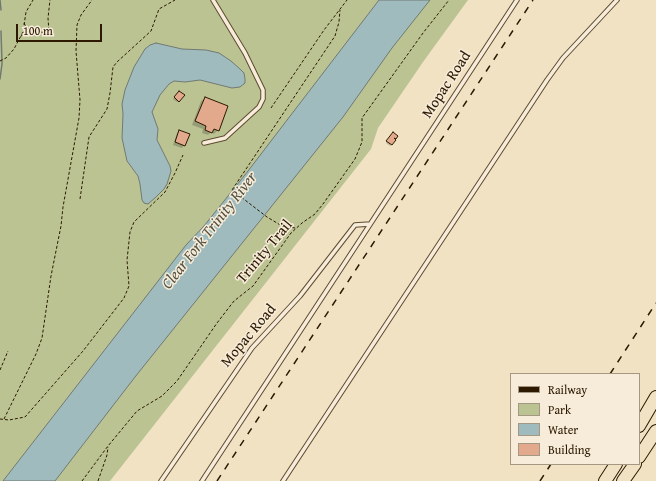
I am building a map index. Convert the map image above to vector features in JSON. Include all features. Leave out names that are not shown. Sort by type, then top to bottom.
[{"type":"highway","points":[[640,424],[656,397]]},
{"type":"highway","points":[[640,455],[656,431]]},
{"type":"highway","points":[[605,481],[615,465]]},
{"type":"highway","points":[[624,481],[634,465]]},
{"type":"lane","points":[[204,143],[225,138],[231,134],[259,107],[263,99],[263,90],[244,53],[213,0]]},
{"type":"lane","name":"Mopac Road","points":[[202,481],[517,0]]},
{"type":"lane","points":[[283,481],[547,80],[563,58],[617,0]]},
{"type":"lane","name":"Mopac Road","points":[[161,481],[252,348],[300,296],[355,225],[370,224]]},
{"type":"path","points":[[0,60],[11,54],[23,32],[26,12],[33,0]]},
{"type":"path","points":[[24,22],[26,27],[30,30],[51,34],[48,18],[50,0]]},
{"type":"path","points":[[4,419],[6,412],[36,354],[42,338],[51,276],[62,226],[63,207],[79,118],[80,100],[76,51],[77,24],[81,15],[92,0]]},
{"type":"path","points":[[80,199],[89,137],[107,109],[113,67],[151,31],[159,9],[175,0]]},
{"type":"path","points":[[271,108],[347,0]]},
{"type":"path","name":"Trinity Trail","points":[[82,481],[136,411],[162,396],[177,381],[216,323],[234,301],[253,286],[291,233],[315,214],[355,159],[362,142],[362,118],[423,33],[450,0]]},
{"type":"path","points":[[297,228],[282,226],[267,217],[232,190],[335,36],[339,22],[340,10]]},
{"type":"path","points":[[19,38],[30,30]]},
{"type":"path","points":[[0,419],[9,420],[25,417],[83,351],[124,298],[129,286],[127,260],[130,232],[134,222],[165,192],[183,155]]},
{"type":"path","points":[[0,370],[8,351]]},
{"type":"path","points":[[98,481],[107,455],[108,446]]},
{"type":"green space","points":[[0,0],[468,0],[378,128],[371,149],[110,481],[0,481]]},
{"type":"water","name":"Clear Fork Trinity River","points":[[379,0],[430,0],[392,48],[343,117],[135,377],[55,481],[3,481],[186,245],[204,226],[248,171]]},
{"type":"water","points":[[156,43],[182,49],[206,50],[219,53],[231,61],[244,73],[245,83],[240,87],[232,88],[200,80],[185,82],[174,81],[169,84],[160,95],[152,112],[158,129],[157,140],[171,171],[164,189],[148,204],[144,203],[142,200],[138,176],[127,161],[122,138],[122,104],[125,90],[134,67],[145,49]]},
{"type":"building","points":[[179,91],[185,95],[179,102],[174,97]]},
{"type":"building","points":[[205,97],[228,106],[219,131],[214,129],[212,133],[205,130],[206,126],[195,121]]},
{"type":"building","points":[[179,130],[190,134],[185,146],[175,142]]},
{"type":"building","points":[[393,132],[398,136],[396,139],[394,138],[396,140],[392,145],[386,141]]},
{"type":"waterway","points":[[0,0],[1,10]]},
{"type":"waterway","points":[[0,79],[2,64],[1,31]]},
{"type":"railway","points":[[217,481],[533,0]]},
{"type":"railway","points":[[611,373],[656,303]]},
{"type":"railway","points":[[540,481],[550,465]]}]
